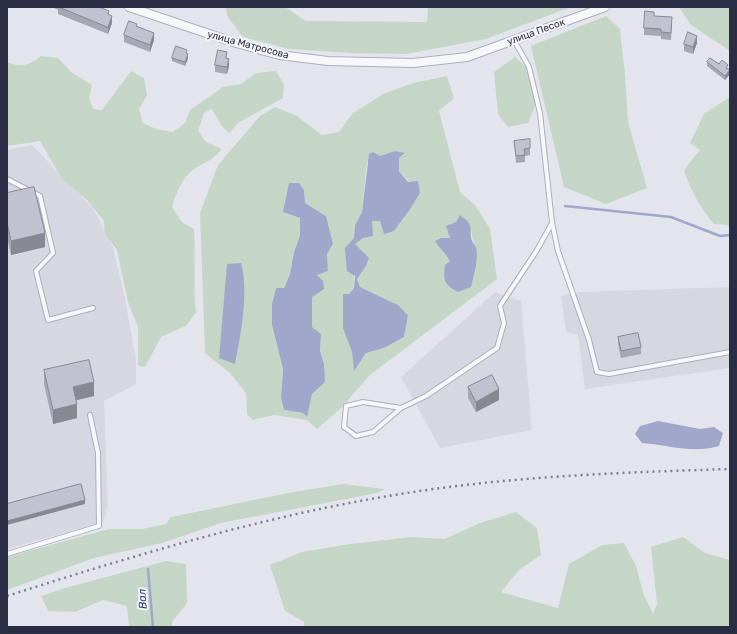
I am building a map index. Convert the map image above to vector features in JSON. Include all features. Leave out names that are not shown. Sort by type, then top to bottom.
[{"type":"street","name":"улица Матросова","points":[[129,7],[139,9],[233,42],[279,55],[328,61],[413,63],[467,57]]},
{"type":"street","name":"улица Песок","points":[[467,57],[605,7]]},
{"type":"lane","points":[[514,40],[529,67],[540,113],[552,222],[558,251],[589,340],[597,372],[609,374],[730,352]]},
{"type":"lane","points":[[7,179],[40,196],[53,253],[36,271],[48,320],[93,308]]},
{"type":"lane","points":[[401,408],[363,402],[346,406],[344,427],[356,436],[374,432],[401,408],[426,396],[497,348],[504,323],[500,306],[537,250],[552,222]]},
{"type":"lane","points":[[7,554],[99,526],[98,453],[90,414]]},
{"type":"shaded area","points":[[32,145],[93,208],[113,247],[125,299],[136,360],[136,384],[104,401],[108,506],[103,522],[7,549],[7,150]]},
{"type":"shaded area","points":[[730,287],[730,368],[585,389],[578,335],[566,332],[561,296],[580,292]]},
{"type":"shaded area","points":[[495,292],[521,301],[532,430],[440,448],[401,377]]},
{"type":"green space","points":[[226,7],[285,7],[306,21],[427,22],[428,7],[571,7],[486,39],[406,54],[352,53],[289,49],[243,37],[227,16]]},
{"type":"green space","points":[[679,7],[730,7],[730,51],[691,25]]},
{"type":"green space","points":[[606,16],[620,29],[628,122],[647,188],[606,204],[564,187],[531,46]]},
{"type":"green space","points":[[41,56],[58,58],[71,72],[92,85],[89,98],[93,109],[102,110],[131,71],[144,78],[147,95],[139,109],[143,123],[156,129],[173,132],[185,123],[190,110],[223,87],[241,84],[256,73],[276,71],[284,85],[283,98],[238,123],[229,133],[221,125],[212,109],[204,113],[198,131],[206,142],[222,149],[211,159],[194,169],[186,176],[172,207],[182,222],[194,229],[196,312],[186,326],[161,337],[145,367],[138,366],[138,327],[128,302],[117,250],[105,234],[104,221],[87,200],[62,179],[40,141],[7,146],[7,62],[17,65],[25,65],[33,62]]},
{"type":"green space","points":[[515,57],[528,69],[536,103],[528,123],[508,127],[498,114],[494,72]]},
{"type":"green space","points":[[447,76],[454,98],[439,111],[460,192],[475,205],[490,229],[497,279],[370,375],[341,408],[317,429],[307,420],[274,415],[253,420],[247,414],[246,393],[230,373],[205,353],[200,213],[218,165],[260,116],[275,107],[297,116],[322,135],[339,132],[352,114],[383,94],[413,83]],"holes":[[[395,151],[405,154],[399,158],[399,171],[420,193],[394,231],[380,221],[372,221],[363,238],[355,244],[366,266],[357,279],[360,287],[398,305],[408,315],[404,337],[384,348],[366,353],[354,371],[352,352],[343,328],[343,294],[349,294],[354,288],[355,225],[362,212],[367,162]],[[304,190],[305,203],[326,216],[333,244],[327,254],[328,271],[317,275],[312,297],[312,327],[321,334],[320,351],[324,364],[303,413],[284,410],[281,398],[283,369],[272,325],[272,304],[276,288],[284,288],[290,274],[294,252],[300,236],[300,218],[283,212]],[[460,215],[468,222],[476,247],[450,261],[441,238],[450,238],[449,226],[456,222]]]},
{"type":"green space","points":[[730,97],[730,225],[714,224],[696,199],[684,171],[700,150],[690,143],[704,114]]},
{"type":"green space","points":[[343,484],[385,489],[377,493],[221,523],[162,543],[94,558],[7,590],[7,557],[109,529],[142,529],[166,524],[171,517],[288,493]]},
{"type":"green space","points":[[516,512],[537,528],[541,555],[519,570],[501,592],[558,608],[569,564],[602,545],[624,543],[636,566],[643,593],[653,614],[657,604],[651,547],[683,537],[705,553],[730,560],[730,627],[304,627],[304,622],[285,611],[270,565],[302,552],[350,544],[411,537],[445,539],[480,523]]},
{"type":"green space","points":[[166,561],[186,564],[187,603],[172,622],[172,627],[129,627],[127,606],[103,600],[75,612],[48,611],[41,596],[65,588]]},
{"type":"water","points":[[395,151],[405,153],[399,158],[399,171],[408,182],[418,181],[420,193],[394,231],[384,234],[380,221],[372,221],[373,236],[363,238],[355,244],[369,258],[366,266],[357,279],[360,287],[398,305],[408,315],[404,337],[384,348],[366,353],[354,371],[352,352],[343,328],[343,294],[349,294],[354,288],[355,276],[347,271],[345,248],[354,238],[355,225],[362,212],[369,154],[373,152],[380,156]]},
{"type":"water","points":[[289,183],[299,183],[304,190],[305,203],[326,216],[333,244],[327,254],[328,271],[317,275],[323,281],[324,289],[312,297],[312,327],[321,334],[320,351],[324,364],[325,382],[312,394],[307,417],[303,413],[284,410],[281,398],[283,369],[272,325],[272,304],[276,288],[284,288],[290,274],[294,252],[300,236],[300,218],[283,212]]},
{"type":"water","points":[[460,215],[470,224],[472,241],[476,247],[477,257],[471,287],[458,292],[450,287],[446,282],[444,275],[445,265],[450,261],[435,241],[441,238],[450,238],[446,226],[456,222]]},
{"type":"water","points":[[241,263],[244,300],[242,326],[235,364],[219,358],[227,264]]},
{"type":"water","points":[[658,421],[700,429],[714,427],[723,433],[719,446],[709,448],[690,449],[642,443],[635,434],[640,426]]},
{"type":"building","points":[[59,7],[99,7],[109,11],[108,14],[112,16],[108,27]]},
{"type":"building","points":[[645,11],[654,12],[654,16],[672,17],[671,33],[661,32],[661,29],[644,28]]},
{"type":"building","points":[[129,21],[137,24],[136,26],[154,33],[150,45],[124,35]]},
{"type":"building","points":[[688,32],[697,36],[693,47],[684,44]]},
{"type":"building","points":[[176,46],[187,50],[186,53],[188,54],[185,62],[172,58]]},
{"type":"building","points":[[218,50],[227,52],[226,58],[229,59],[227,67],[215,65]]},
{"type":"building","points":[[710,58],[719,64],[722,60],[728,65],[726,68],[730,70],[725,76],[707,62]]},
{"type":"building","points":[[530,139],[530,148],[524,149],[525,155],[516,156],[514,141]]},
{"type":"building","points":[[34,187],[45,233],[11,241],[7,223],[7,193]]},
{"type":"building","points":[[638,333],[641,347],[621,351],[618,337]]},
{"type":"building","points":[[89,360],[94,382],[73,387],[77,404],[53,410],[44,370]]},
{"type":"building","points":[[492,375],[499,389],[476,402],[468,387]]},
{"type":"building","points":[[81,484],[85,500],[7,521],[7,504]]},
{"type":"waterway","points":[[565,206],[671,217],[720,236],[730,235]]},
{"type":"waterway","name":"Вал","points":[[148,569],[153,627]]},
{"type":"railway","points":[[7,596],[116,562],[225,531],[393,495],[484,483],[554,477],[730,469]]}]
